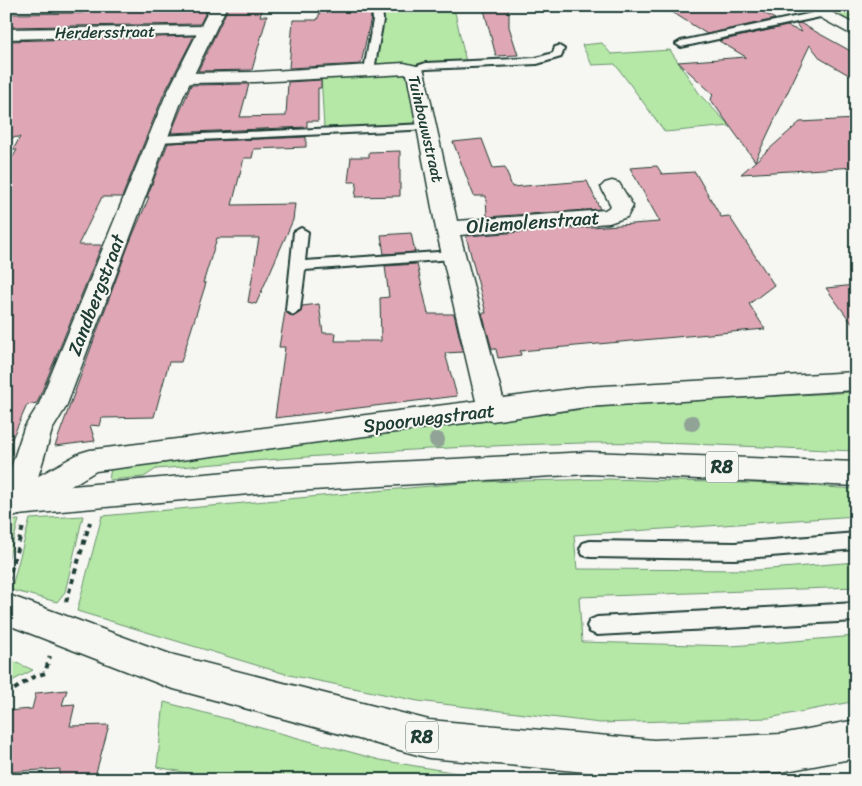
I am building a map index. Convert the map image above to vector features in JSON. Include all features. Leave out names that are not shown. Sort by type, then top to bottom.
[{"type":"main road","name":"Zandbergstraat","points":[[11,504],[38,428],[52,407],[174,97],[185,78],[204,31],[219,6]]},
{"type":"main road","points":[[807,6],[856,32]]},
{"type":"main road","name":"Herdersstraat","points":[[6,34],[204,31]]},
{"type":"main road","name":"Tuinbouwstraat","points":[[185,78],[369,70],[413,69],[416,72],[447,229],[492,411]]},
{"type":"main road","name":"Oliemolenstraat","points":[[447,229],[610,216],[619,212],[622,206],[612,187]]},
{"type":"main road","name":"Spoorwegstraat","points":[[11,504],[90,461],[492,411],[586,397],[856,381]]},
{"type":"main road","name":"R8","points":[[11,504],[260,481],[588,463],[856,474]]},
{"type":"main road","name":"R8","points":[[6,609],[170,671],[429,739],[654,759],[781,753],[856,739]]},
{"type":"lane","points":[[369,70],[378,20],[377,6]]},
{"type":"lane","points":[[681,44],[822,14]]},
{"type":"lane","points":[[413,69],[426,66],[537,61],[557,55],[559,49]]},
{"type":"lane","points":[[157,139],[426,127]]},
{"type":"lane","points":[[293,310],[301,232]]},
{"type":"lane","points":[[298,266],[453,255]]},
{"type":"lane","points":[[590,549],[735,551],[856,541]]},
{"type":"lane","points":[[597,626],[856,612]]},
{"type":"path","points":[[6,695],[31,678],[44,673],[97,496]]},
{"type":"path","points":[[6,587],[25,520],[11,504]]},
{"type":"green space","points":[[811,6],[846,6],[856,11],[856,29]]},
{"type":"green space","points":[[454,8],[466,62],[374,67],[382,32],[383,11]]},
{"type":"green space","points":[[602,43],[611,54],[670,50],[701,96],[730,126],[665,132],[615,64],[592,65],[582,45]]},
{"type":"green space","points":[[406,70],[422,124],[324,129],[321,74]]},
{"type":"green space","points":[[856,392],[856,451],[651,443],[529,444],[263,460],[156,469],[144,477],[109,480],[111,468],[624,404]]},
{"type":"green space","points":[[609,479],[777,484],[856,489],[856,516],[574,535],[577,569],[757,570],[856,562],[856,587],[579,597],[582,642],[732,646],[856,636],[856,701],[769,718],[600,723],[418,701],[289,675],[77,611],[102,516],[474,482]]},
{"type":"green space","points":[[83,516],[65,592],[57,602],[11,590],[30,519]]},
{"type":"green space","points":[[19,520],[6,567],[6,521]]},
{"type":"green space","points":[[6,658],[33,670],[6,684]]},
{"type":"green space","points":[[164,702],[380,760],[499,780],[224,780],[157,767]]},
{"type":"building","points":[[174,6],[209,6],[200,24],[6,27],[6,14],[83,13],[85,9],[173,9]]},
{"type":"building","points":[[229,6],[264,6],[260,16],[267,16],[252,70],[198,71]]},
{"type":"building","points":[[350,6],[370,6],[371,17],[361,64],[289,68],[293,20],[317,20],[321,10],[349,10]]},
{"type":"building","points":[[483,6],[509,6],[509,27],[518,55],[496,56]]},
{"type":"building","points":[[699,6],[710,6],[718,11],[751,6],[775,19],[707,34],[672,12]]},
{"type":"building","points":[[800,23],[856,54],[856,79],[821,59],[810,45],[755,161],[711,100],[713,94],[678,62],[746,57],[719,41],[787,26],[802,32],[796,24]]},
{"type":"building","points":[[194,36],[163,96],[122,197],[102,197],[78,245],[102,245],[37,403],[27,405],[6,452],[6,168],[17,150],[13,150],[20,137],[6,138],[6,41]]},
{"type":"building","points":[[321,80],[321,88],[318,88],[318,121],[307,121],[307,127],[171,133],[191,85],[249,84],[240,117],[286,116],[288,82]]},
{"type":"building","points":[[856,119],[856,167],[741,174],[800,122]]},
{"type":"building","points":[[306,137],[306,147],[254,149],[252,158],[244,158],[232,205],[295,204],[293,220],[256,304],[248,302],[259,238],[217,238],[203,283],[206,283],[181,362],[169,362],[154,417],[102,418],[100,426],[90,425],[95,441],[55,446],[168,143]]},
{"type":"building","points":[[482,139],[493,168],[505,167],[512,187],[587,181],[600,209],[487,217],[486,196],[474,196],[453,142]]},
{"type":"building","points":[[400,151],[400,196],[355,197],[357,182],[348,182],[351,157],[369,157],[369,152]]},
{"type":"building","points":[[657,166],[662,174],[695,172],[721,217],[729,216],[774,285],[749,304],[765,329],[520,351],[521,355],[498,358],[496,349],[492,349],[482,313],[486,313],[466,236],[660,222],[630,168]]},
{"type":"building","points":[[411,233],[415,252],[384,254],[381,235]]},
{"type":"building","points":[[417,264],[428,314],[454,314],[463,352],[445,353],[457,396],[275,418],[285,347],[279,347],[285,312],[293,317],[301,312],[302,306],[319,304],[323,333],[336,333],[335,341],[381,341],[380,298],[389,297],[385,266]]},
{"type":"building","points":[[856,285],[856,329],[826,288]]},
{"type":"building","points":[[67,690],[62,705],[75,704],[70,726],[109,725],[94,780],[59,780],[60,769],[6,772],[6,711],[32,709],[36,693]]}]
